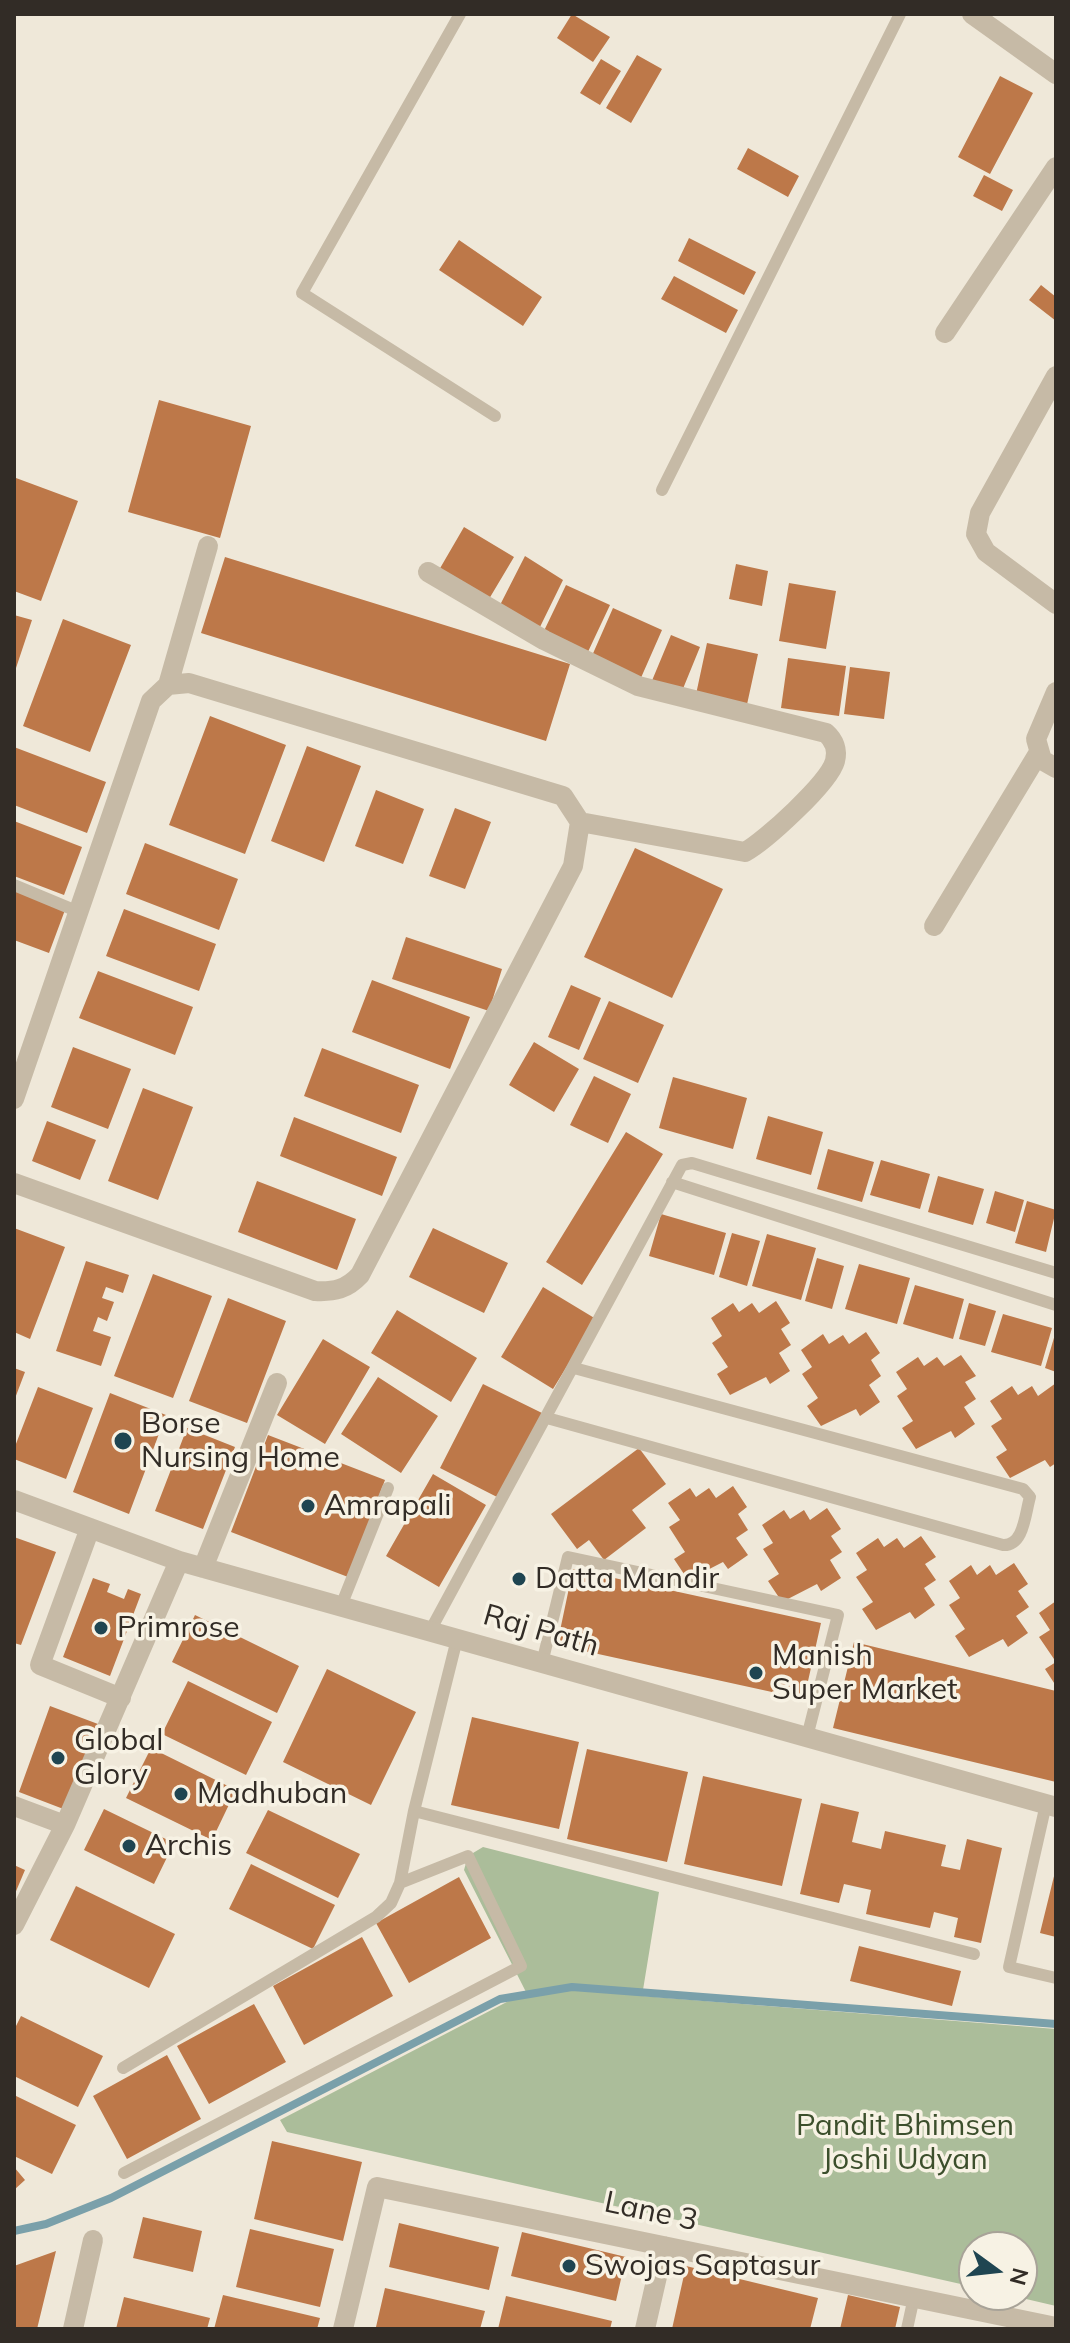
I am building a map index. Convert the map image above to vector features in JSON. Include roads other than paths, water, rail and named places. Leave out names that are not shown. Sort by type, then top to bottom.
[{"type":"street","points":[[972,14],[1056,74]]},
{"type":"street","points":[[945,333],[1056,167]]},
{"type":"street","points":[[1056,376],[980,513],[976,534],[986,552],[1056,604]]},
{"type":"street","points":[[14,1099],[151,701],[168,685],[208,546]]},
{"type":"street","points":[[428,572],[544,640],[638,686],[826,733],[836,749],[834,764],[819,785],[758,844],[745,852],[580,822]]},
{"type":"street","points":[[14,1183],[315,1291],[341,1290],[352,1284],[360,1275],[573,866],[580,822],[563,796],[189,683],[168,685]]},
{"type":"street","points":[[934,926],[1038,754],[1038,730],[1056,692]]},
{"type":"street","points":[[1038,754],[1056,768]]},
{"type":"street","points":[[203,1568],[277,1383]]},
{"type":"street","name":"Raj Path","points":[[14,1500],[179,1561],[1051,1806]]},
{"type":"street","points":[[90,1528],[40,1665],[121,1698]]},
{"type":"street","points":[[14,1925],[65,1825],[179,1561]]},
{"type":"street","points":[[14,1806],[65,1825]]},
{"type":"street","name":"Lane 3","points":[[343,2329],[377,2187],[1056,2327]]},
{"type":"street","points":[[73,2329],[93,2240]]},
{"type":"street","points":[[645,2329],[664,2246]]},
{"type":"lane","points":[[460,14],[302,293],[495,416]]},
{"type":"lane","points":[[662,490],[900,14]]},
{"type":"lane","points":[[14,885],[79,912]]},
{"type":"lane","points":[[430,1631],[682,1165],[692,1163],[1056,1273]]},
{"type":"lane","points":[[672,1182],[1056,1305]]},
{"type":"lane","points":[[547,1418],[1003,1545],[1012,1545],[1019,1539],[1030,1497],[1023,1489],[574,1368]]},
{"type":"lane","points":[[341,1606],[388,1488]]},
{"type":"lane","points":[[542,1663],[568,1557],[838,1615],[807,1737]]},
{"type":"lane","points":[[123,2068],[376,1917],[391,1903],[400,1883],[414,1811],[457,1639]]},
{"type":"lane","points":[[1051,1806],[1009,1967],[1056,1978]]},
{"type":"lane","points":[[414,1811],[974,1954]]},
{"type":"lane","points":[[124,2173],[521,1966],[468,1856],[400,1883]]},
{"type":"lane","points":[[907,2329],[914,2297]]},
{"type":"waterway","points":[[14,2231],[46,2224],[111,2198],[500,1999],[572,1987],[1056,2024]]},
{"type":"place","name":"Borse Nursing Home","points":[[123,1441]]},
{"type":"place","name":"Amrapali","points":[[308,1506]]},
{"type":"place","name":"Datta Mandir","points":[[519,1579]]},
{"type":"place","name":"Primrose","points":[[101,1628]]},
{"type":"place","name":"Manish Super Market","points":[[756,1673]]},
{"type":"place","name":"Global Glory","points":[[58,1758]]},
{"type":"place","name":"Madhuban","points":[[181,1794]]},
{"type":"place","name":"Archis","points":[[129,1846]]},
{"type":"place","name":"Swojas Saptasur","points":[[569,2266]]},
{"type":"park label","name":"Pandit Bhimsen Joshi Udyan","points":[[905,2143]]}]
